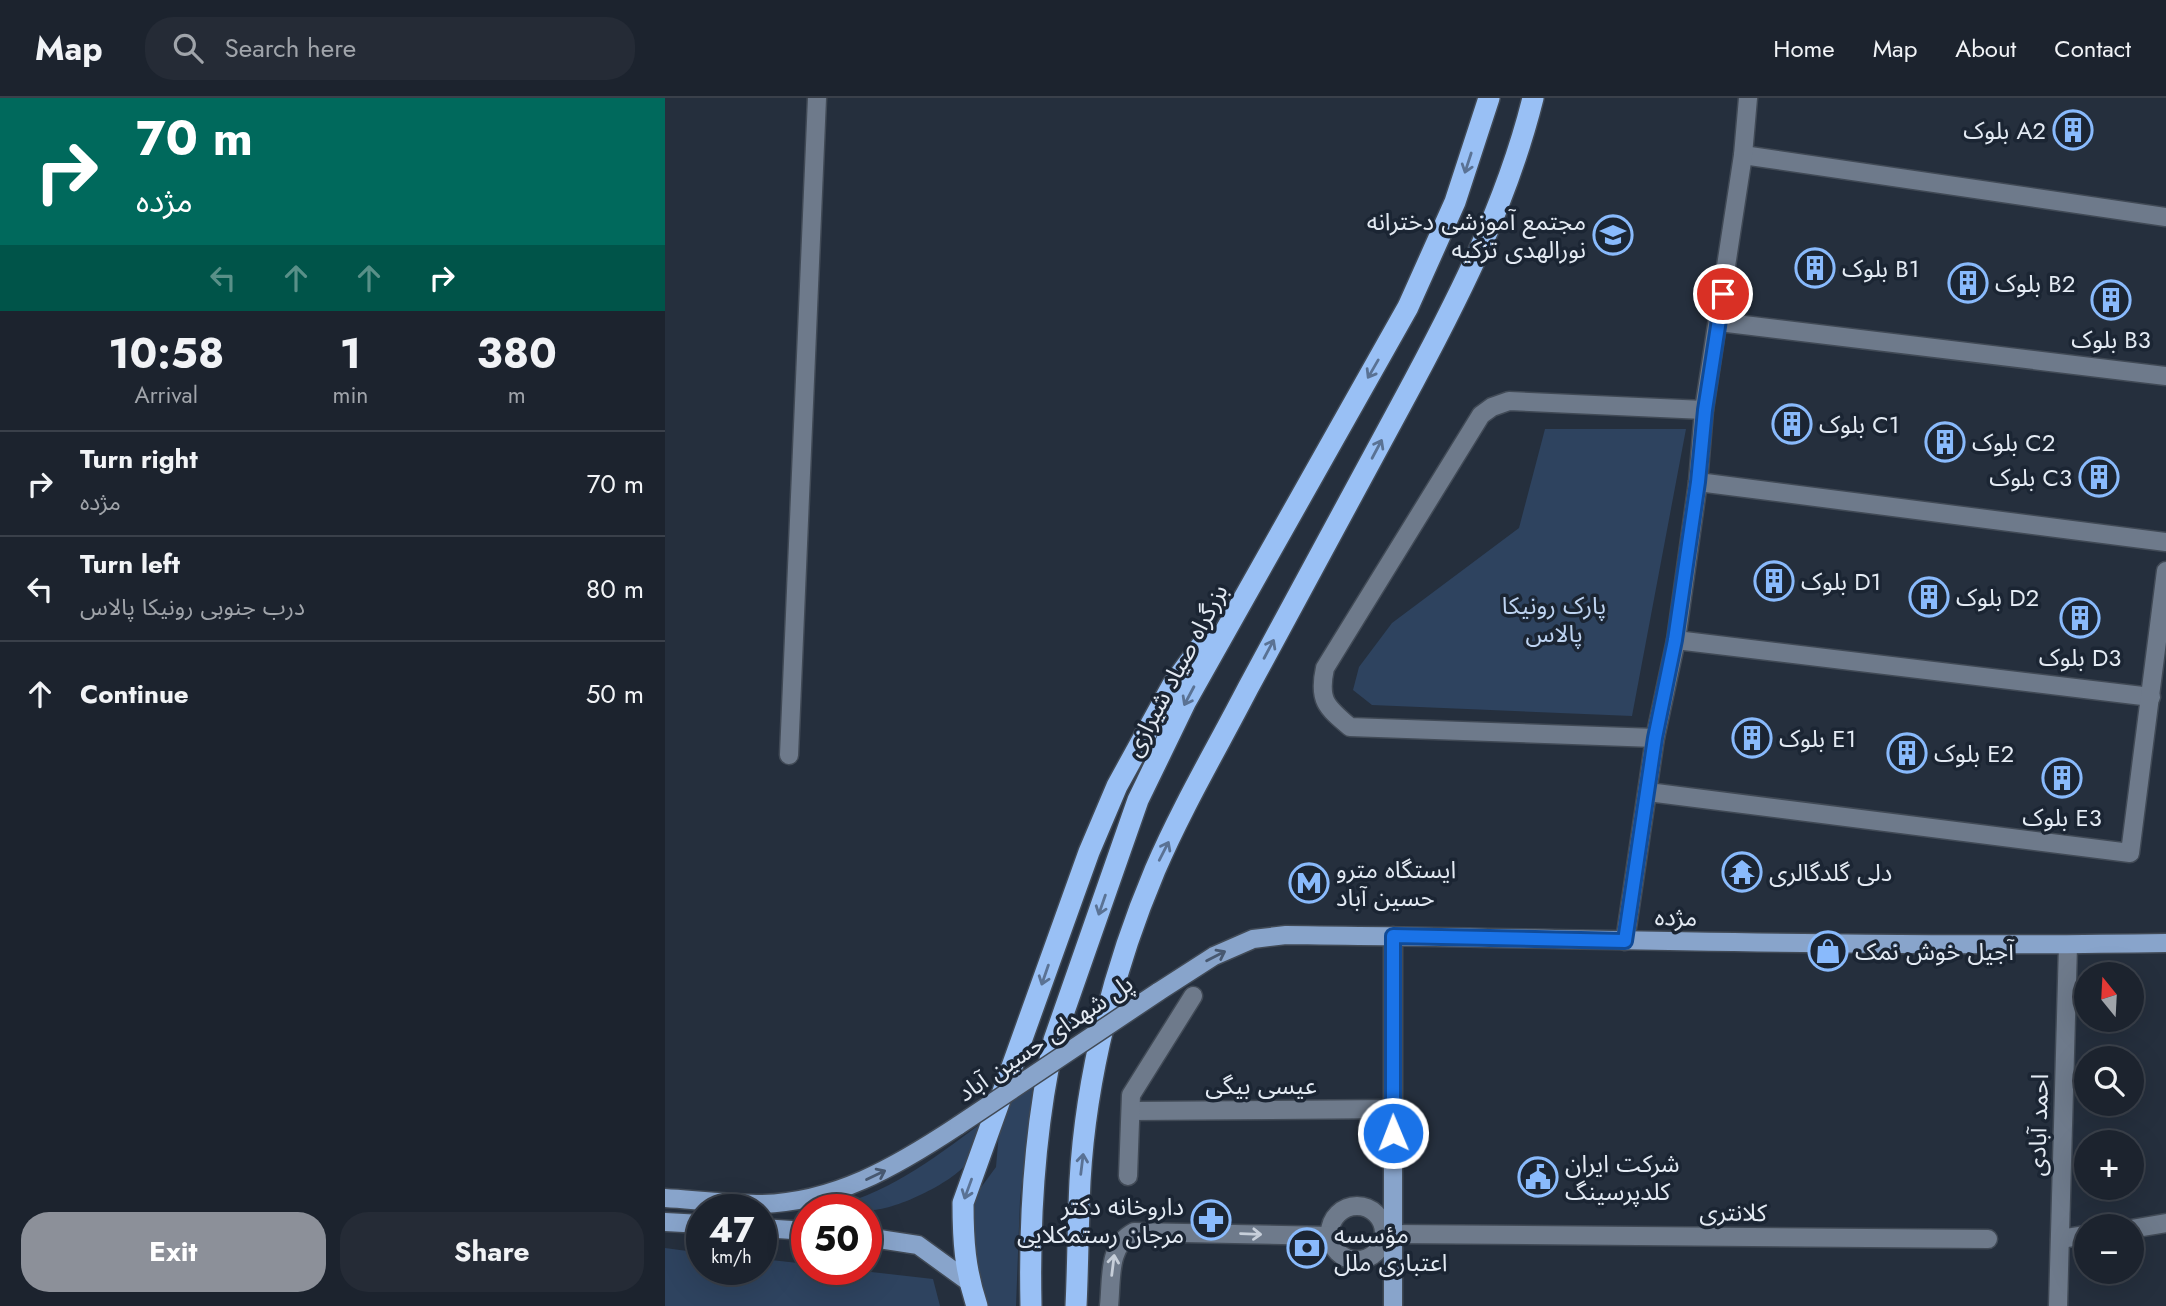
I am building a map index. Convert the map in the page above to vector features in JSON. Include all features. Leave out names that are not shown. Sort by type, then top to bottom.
[{"type":"highway","name":"بزرگراه صیاد شیرازی","points":[[1031,1306],[1036,1164],[1046,1078],[1054,1040],[1139,800],[1187,701],[1258,571],[1409,307],[1455,202],[1489,98]]},
{"type":"highway","points":[[1076,1306],[1080,1178],[1091,1095],[1110,1001],[1139,913],[1156,869],[1208,764],[1447,320],[1491,225],[1533,98]]},
{"type":"highway","points":[[977,1306],[969,1282],[963,1247],[963,1203],[1089,852],[1117,786],[1172,686],[1258,571]]},
{"type":"main road","name":"مژده","points":[[1158,992],[1214,956],[1253,939],[1286,935],[1625,941],[2068,945],[2166,943]]},
{"type":"main road","points":[[1393,936],[1393,1306]]},
{"type":"main road","name":"پل شهدای حسین آباد","points":[[665,1198],[758,1204],[796,1200],[838,1191],[884,1172],[913,1156],[1158,992]]},
{"type":"main road","points":[[665,1222],[686,1223]]},
{"type":"main road","points":[[882,1239],[918,1245],[969,1282]]},
{"type":"street","points":[[789,755],[817,98]]},
{"type":"street","points":[[1625,941],[1655,738],[1675,640],[1698,482],[1705,410],[1743,155],[1748,98]]},
{"type":"street","points":[[1743,155],[2166,217]]},
{"type":"street","points":[[1719,322],[2166,376]]},
{"type":"street","points":[[1655,738],[1350,727],[1328,709],[1321,688],[1325,668],[1332,656],[1481,415],[1492,407],[1509,401],[1705,410]]},
{"type":"street","points":[[1698,482],[2166,542]]},
{"type":"street","points":[[1648,792],[2130,853],[2166,571]]},
{"type":"street","points":[[1675,640],[2151,697]]},
{"type":"street","name":"احمد آبادی","points":[[2058,1306],[2068,945]]},
{"type":"street","points":[[1128,1176],[1131,1095],[1193,996]]},
{"type":"street","name":"عیسی بیگی","points":[[1131,1111],[1393,1109]]},
{"type":"street","points":[[1393,1259],[1352,1259],[1337,1251],[1330,1236],[1331,1227],[1340,1212],[1356,1206],[1394,1206]]},
{"type":"street","points":[[1365,1207],[1379,1216],[1384,1231],[1381,1246],[1369,1257]]},
{"type":"street","points":[[2144,1226],[2166,1223]]},
{"type":"street","points":[[1109,1306],[1116,1246],[1123,1237],[1134,1232],[1330,1236]]},
{"type":"street","name":"کلانتری","points":[[1394,1234],[1988,1239]]},
{"type":"street","points":[[2060,1240],[2074,1238]]},
{"type":"green space","name":"پارک رونیکا پالاس","points":[[1545,429],[1686,429],[1632,716],[1372,705],[1353,690],[1359,667],[1392,623],[1519,528]]},
{"type":"green space","points":[[1033,1086],[1020,1200],[1016,1306],[985,1306],[971,1265],[974,1197],[996,1167],[1001,1109]]},
{"type":"green space","points":[[980,1124],[969,1160],[952,1177],[909,1200],[882,1209],[882,1194],[868,1194],[906,1176]]},
{"type":"green space","points":[[665,1248],[686,1251],[686,1285],[777,1285],[777,1261],[791,1262],[791,1285],[882,1285],[882,1273],[933,1279],[940,1306],[665,1306]]},
{"type":"place","name":"بلوک A2","points":[[2073,130]]},
{"type":"place","name":"مجتمع آموزشی دخترانه نورالهدی تزکیه","points":[[1613,235]]},
{"type":"place","name":"بلوک B1","points":[[1815,268]]},
{"type":"place","name":"بلوک B2","points":[[1968,283]]},
{"type":"place","name":"بلوک B3","points":[[2111,300]]},
{"type":"place","name":"بلوک C1","points":[[1792,424]]},
{"type":"place","name":"بلوک C2","points":[[1945,442]]},
{"type":"place","name":"بلوک C3","points":[[2099,477]]},
{"type":"place","name":"بلوک D1","points":[[1774,581]]},
{"type":"place","name":"بلوک D2","points":[[1929,597]]},
{"type":"place","name":"بلوک D3","points":[[2080,618]]},
{"type":"place","name":"بلوک E1","points":[[1752,738]]},
{"type":"place","name":"بلوک E2","points":[[1907,753]]},
{"type":"place","name":"بلوک E3","points":[[2062,778]]},
{"type":"place","name":"دلی گلدگالری","points":[[1742,872]]},
{"type":"place","name":"ایستگاه مترو حسین آباد","points":[[1309,883]]},
{"type":"place","name":"آجیل خوش نمک","points":[[1828,951]]},
{"type":"place","name":"شرکت ایران کلدپرسینگ","points":[[1538,1177]]},
{"type":"place","name":"داروخانه دکتر مرجان رستمکلایی","points":[[1211,1220]]},
{"type":"place","name":"مؤسسه اعتباری ملل","points":[[1307,1248]]},
{"type":"route","points":[[1393,1133],[1393,936],[1625,941],[1655,738],[1675,640],[1723,294]]}]
